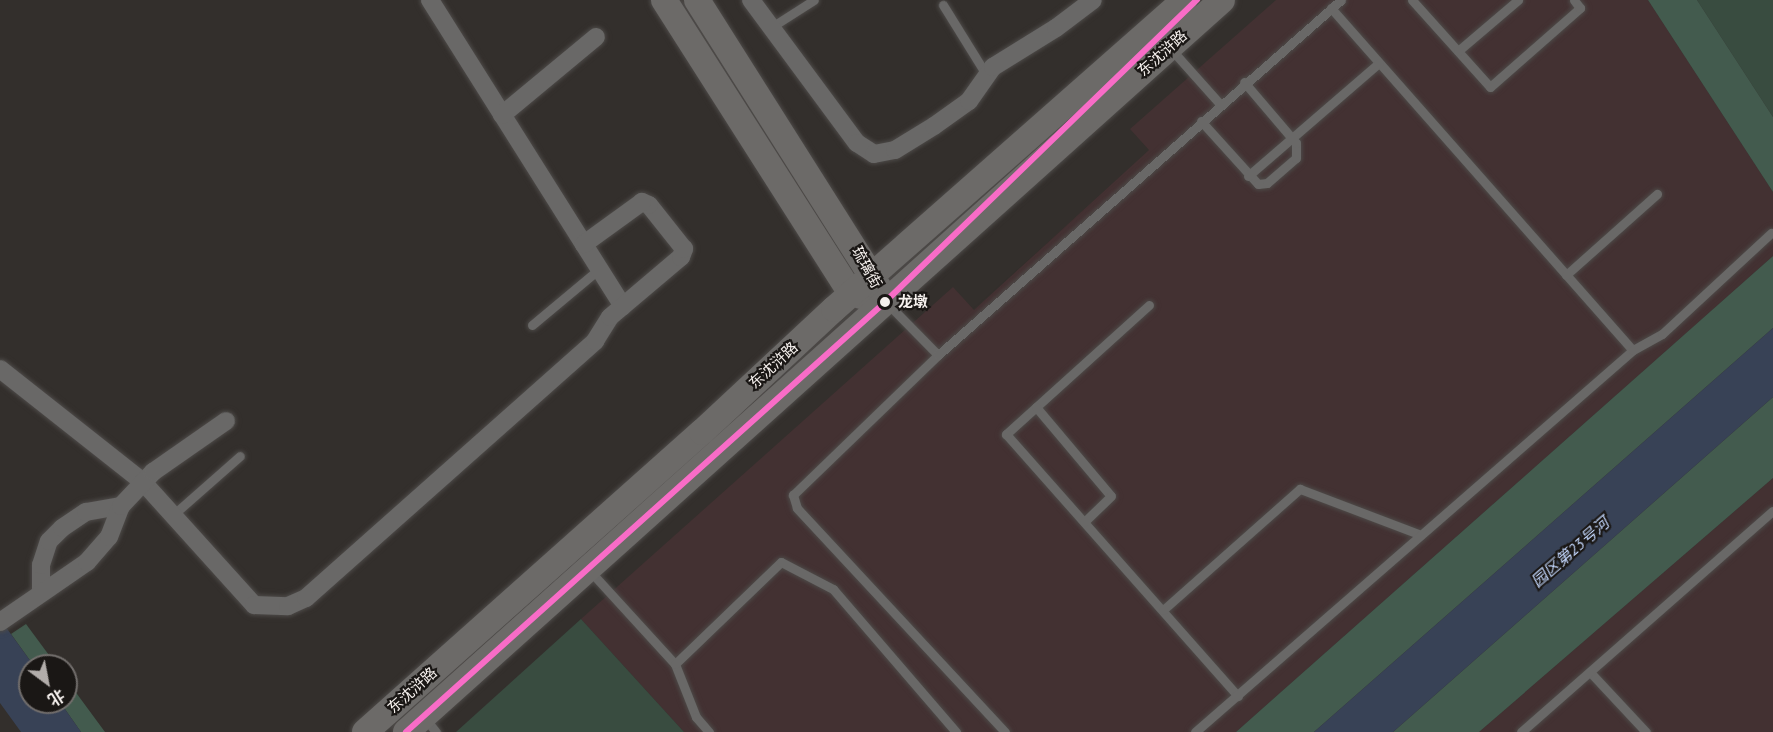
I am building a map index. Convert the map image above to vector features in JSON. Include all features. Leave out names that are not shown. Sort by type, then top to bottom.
[{"type":"main road","name":"琉璃街","points":[[664,0],[851,293],[886,303]]},
{"type":"main road","name":"琉璃街","points":[[697,0],[873,273],[886,303]]},
{"type":"main road","name":"东沈浒路","points":[[422,727],[588,569],[886,303],[1161,37],[1184,0]]},
{"type":"main road","name":"东沈浒路","points":[[365,732],[702,432],[873,273],[1161,37],[1222,0]]},
{"type":"street","points":[[430,0],[623,306]]},
{"type":"street","points":[[751,0],[857,143],[874,154],[894,150],[934,126],[969,101],[987,76],[1004,58],[1056,28],[1093,0]]},
{"type":"street","points":[[502,115],[596,37]]},
{"type":"street","points":[[0,369],[143,482],[254,605],[288,606],[306,598],[596,341],[610,317],[681,257],[684,249],[680,240],[642,202],[584,244]]},
{"type":"street","points":[[0,622],[41,591],[78,568],[100,549],[122,506],[143,482],[226,421]]},
{"type":"street","points":[[41,591],[41,565],[49,541],[62,528],[86,512],[122,506]]},
{"type":"lane","points":[[770,28],[814,0]]},
{"type":"lane","points":[[1005,732],[794,502],[797,487],[938,355],[1244,82],[1341,0]]},
{"type":"lane","points":[[1412,0],[1490,87],[1580,8],[1574,0]]},
{"type":"lane","points":[[1458,51],[1518,0]]},
{"type":"lane","points":[[943,5],[987,76]]},
{"type":"lane","points":[[1331,8],[1633,350]]},
{"type":"lane","points":[[1161,37],[1220,104]]},
{"type":"lane","points":[[1248,176],[1379,63]]},
{"type":"lane","points":[[1202,121],[1248,176],[1258,184],[1267,183],[1296,158],[1299,150],[1292,138],[1244,82]]},
{"type":"lane","points":[[1566,274],[1657,194]]},
{"type":"lane","points":[[1195,732],[1633,350],[1662,334],[1771,233]]},
{"type":"lane","points":[[532,325],[599,269]]},
{"type":"lane","points":[[886,303],[938,355]]},
{"type":"lane","points":[[1149,305],[1006,434],[1238,696]]},
{"type":"lane","points":[[1036,407],[1111,496],[1084,522]]},
{"type":"lane","points":[[173,516],[240,456]]},
{"type":"lane","points":[[1163,610],[1300,489],[1421,535]]},
{"type":"lane","points":[[1521,732],[1773,511]]},
{"type":"lane","points":[[675,664],[781,562],[833,589],[956,732]]},
{"type":"lane","points":[[588,569],[675,664],[696,717],[709,732]]},
{"type":"lane","points":[[1590,672],[1646,732]]},
{"type":"shaded area","points":[[1276,0],[1648,0],[1773,192],[1773,256],[1236,732],[684,732],[581,619],[953,287],[974,310],[1149,150],[1130,129]]},
{"type":"shaded area","points":[[1773,478],[1773,732],[1479,732]]},
{"type":"green space","points":[[1648,0],[1697,0],[1773,117],[1773,192]]},
{"type":"green space","points":[[1697,0],[1773,0],[1773,117]]},
{"type":"green space","points":[[1773,256],[1773,328],[1314,732],[1236,732]]},
{"type":"green space","points":[[1773,397],[1773,478],[1479,732],[1393,732]]},
{"type":"green space","points":[[581,619],[684,732],[456,732]]},
{"type":"green space","points":[[26,624],[48,654],[25,654],[11,634]]},
{"type":"green space","points":[[78,695],[105,732],[81,732],[68,714],[78,714]]},
{"type":"water","name":"园区第23号河","points":[[1773,328],[1773,397],[1393,732],[1314,732]]},
{"type":"water","points":[[0,619],[25,654],[18,654],[18,714],[68,714],[81,732],[21,732],[0,703]]},
{"type":"transit line","points":[[406,732],[884,303],[1197,0]]},
{"type":"place","name":"龙墩","points":[[885,302]]}]
